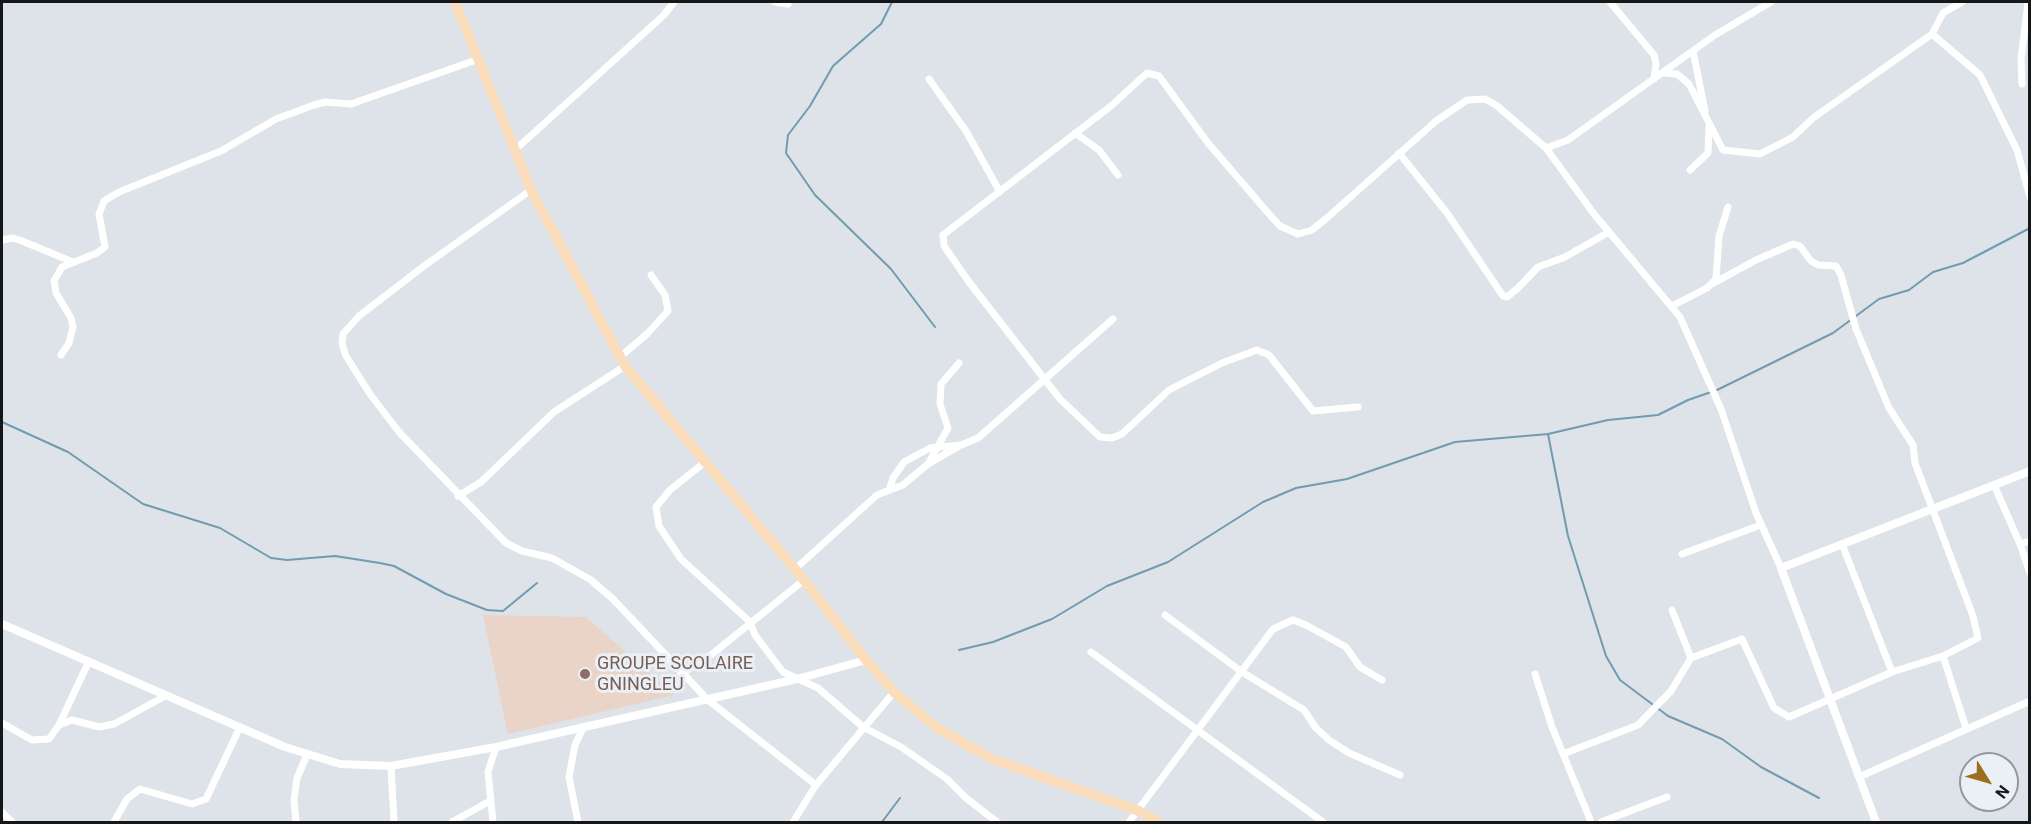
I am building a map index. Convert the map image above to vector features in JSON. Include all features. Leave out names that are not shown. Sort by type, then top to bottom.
[{"type":"main road","points":[[455,2],[516,148],[531,190],[622,361],[804,580],[866,660],[894,692],[937,728],[992,759],[1138,811],[1158,822]]},
{"type":"street","points":[[516,148],[664,15],[674,2]]},
{"type":"street","points":[[775,2],[788,4]]},
{"type":"street","points":[[1610,2],[1654,55],[1656,64],[1654,79]]},
{"type":"street","points":[[1546,148],[1568,140],[1693,51],[1771,2]]},
{"type":"street","points":[[1664,73],[1677,74],[1689,84],[1723,150],[1760,154],[1773,149],[1932,34],[1943,13],[1962,2]]},
{"type":"street","points":[[2022,84],[2028,2]]},
{"type":"street","points":[[1932,34],[1980,75],[2018,150],[2030,197]]},
{"type":"street","points":[[1693,51],[1708,123],[1709,151]]},
{"type":"street","points":[[61,356],[69,343],[73,327],[71,318],[56,293],[54,281],[62,267],[97,253],[105,247],[100,206],[119,192],[221,150],[276,119],[314,105],[351,104],[478,59]]},
{"type":"street","points":[[1358,407],[1312,411],[1269,355],[1257,350],[1235,357],[1169,390],[1136,422],[1112,438],[1100,437],[1076,416],[1045,380],[969,282],[943,242],[943,235],[1111,106],[1147,73],[1155,73],[1217,153],[1280,226],[1298,234],[1312,230],[1436,121],[1467,100],[1477,99],[1496,105],[1546,148],[1609,231],[1680,317],[1721,409],[1761,525],[1781,568],[1876,822]]},
{"type":"street","points":[[929,79],[966,131],[1000,192]]},
{"type":"street","points":[[1075,133],[1099,150],[1118,176]]},
{"type":"street","points":[[1689,170],[1719,144]]},
{"type":"street","points":[[1399,153],[1447,213],[1503,296],[1507,297],[1518,288],[1538,267],[1565,257],[1609,231]]},
{"type":"street","points":[[531,190],[375,302],[343,334],[342,344],[346,356],[370,394],[399,432],[458,496],[478,513],[506,543],[522,551],[552,558],[591,580],[635,622],[681,674],[708,700],[816,785]]},
{"type":"street","points":[[1712,284],[1719,273],[1719,236],[1728,207]]},
{"type":"street","points":[[2,240],[13,238],[73,262]]},
{"type":"street","points":[[1563,754],[1638,725],[1671,691],[1691,658],[1742,639],[1762,686],[1779,713],[1785,716],[1795,716],[1829,698],[1892,672],[1943,656],[1978,638],[1973,616],[1915,463],[1913,446],[1888,408],[1856,329],[1841,275],[1836,266],[1818,265],[1810,261],[1800,246],[1793,244],[1756,260],[1672,306]]},
{"type":"street","points":[[458,496],[481,482],[554,412],[622,361],[668,311],[664,296],[651,275]]},
{"type":"street","points":[[794,570],[871,501],[903,485],[928,464],[978,438],[1113,319]]},
{"type":"street","points":[[928,464],[948,428],[940,404],[941,384],[959,363]]},
{"type":"street","points":[[889,490],[892,478],[904,462],[921,452],[940,446],[961,445]]},
{"type":"street","points":[[705,462],[670,490],[656,507],[659,526],[690,569],[750,622],[755,635],[773,662],[783,672],[818,688],[863,727],[901,747],[947,779],[966,798],[997,822]]},
{"type":"street","points":[[1781,568],[2030,471]]},
{"type":"street","points":[[1994,485],[2030,573]]},
{"type":"street","points":[[1682,554],[1761,525]]},
{"type":"street","points":[[2020,544],[2030,541]]},
{"type":"street","points":[[1842,544],[1892,672]]},
{"type":"street","points":[[681,674],[711,655],[804,580]]},
{"type":"street","points":[[1672,610],[1691,658]]},
{"type":"street","points":[[1165,615],[1242,672],[1304,710],[1316,728],[1349,753],[1400,775]]},
{"type":"street","points":[[1129,822],[1273,629],[1293,621],[1338,641],[1346,647],[1360,667],[1382,680]]},
{"type":"street","points":[[2,624],[307,755],[340,764],[391,765],[496,747],[708,700],[866,660]]},
{"type":"street","points":[[1091,652],[1323,822]]},
{"type":"street","points":[[1943,656],[1966,728]]},
{"type":"street","points":[[2,723],[18,734],[40,741],[49,739],[59,725],[89,661]]},
{"type":"street","points":[[1535,674],[1563,754],[1591,822]]},
{"type":"street","points":[[793,822],[816,785],[894,692]]},
{"type":"street","points":[[59,725],[72,720],[99,727],[114,724],[167,695]]},
{"type":"street","points":[[1859,777],[2030,700]]},
{"type":"street","points":[[114,822],[127,799],[140,789],[192,804],[206,799],[240,727]]},
{"type":"street","points":[[578,822],[569,777],[573,753],[583,728]]},
{"type":"street","points":[[493,822],[488,772],[496,747]]},
{"type":"street","points":[[296,822],[294,800],[297,778],[307,755]]},
{"type":"street","points":[[391,765],[394,822]]},
{"type":"street","points":[[1601,822],[1668,797]]},
{"type":"street","points":[[452,822],[490,801]]},
{"type":"street","points":[[2,812],[12,822]]},
{"type":"shaded area","points":[[483,615],[586,617],[674,695],[508,734]]},
{"type":"waterway","points":[[892,2],[881,24],[833,66],[810,106],[788,135],[786,153],[815,195],[891,269],[935,327]]},
{"type":"waterway","points":[[959,650],[993,642],[1052,619],[1107,586],[1168,562],[1263,502],[1296,488],[1347,479],[1455,442],[1548,434],[1608,420],[1658,415],[1688,400],[1717,390],[1833,333],[1879,299],[1909,290],[1933,272],[1963,263],[2030,228]]},
{"type":"waterway","points":[[2,422],[68,452],[143,504],[220,528],[271,558],[287,560],[335,556],[394,566],[446,594],[487,610],[503,611],[537,583]]},
{"type":"waterway","points":[[1548,434],[1568,536],[1606,656],[1620,680],[1668,716],[1722,739],[1761,767],[1819,798]]},
{"type":"waterway","points":[[882,822],[900,798]]},
{"type":"place","name":"GROUPE SCOLAIRE GNINGLEU","points":[[585,674]]}]
